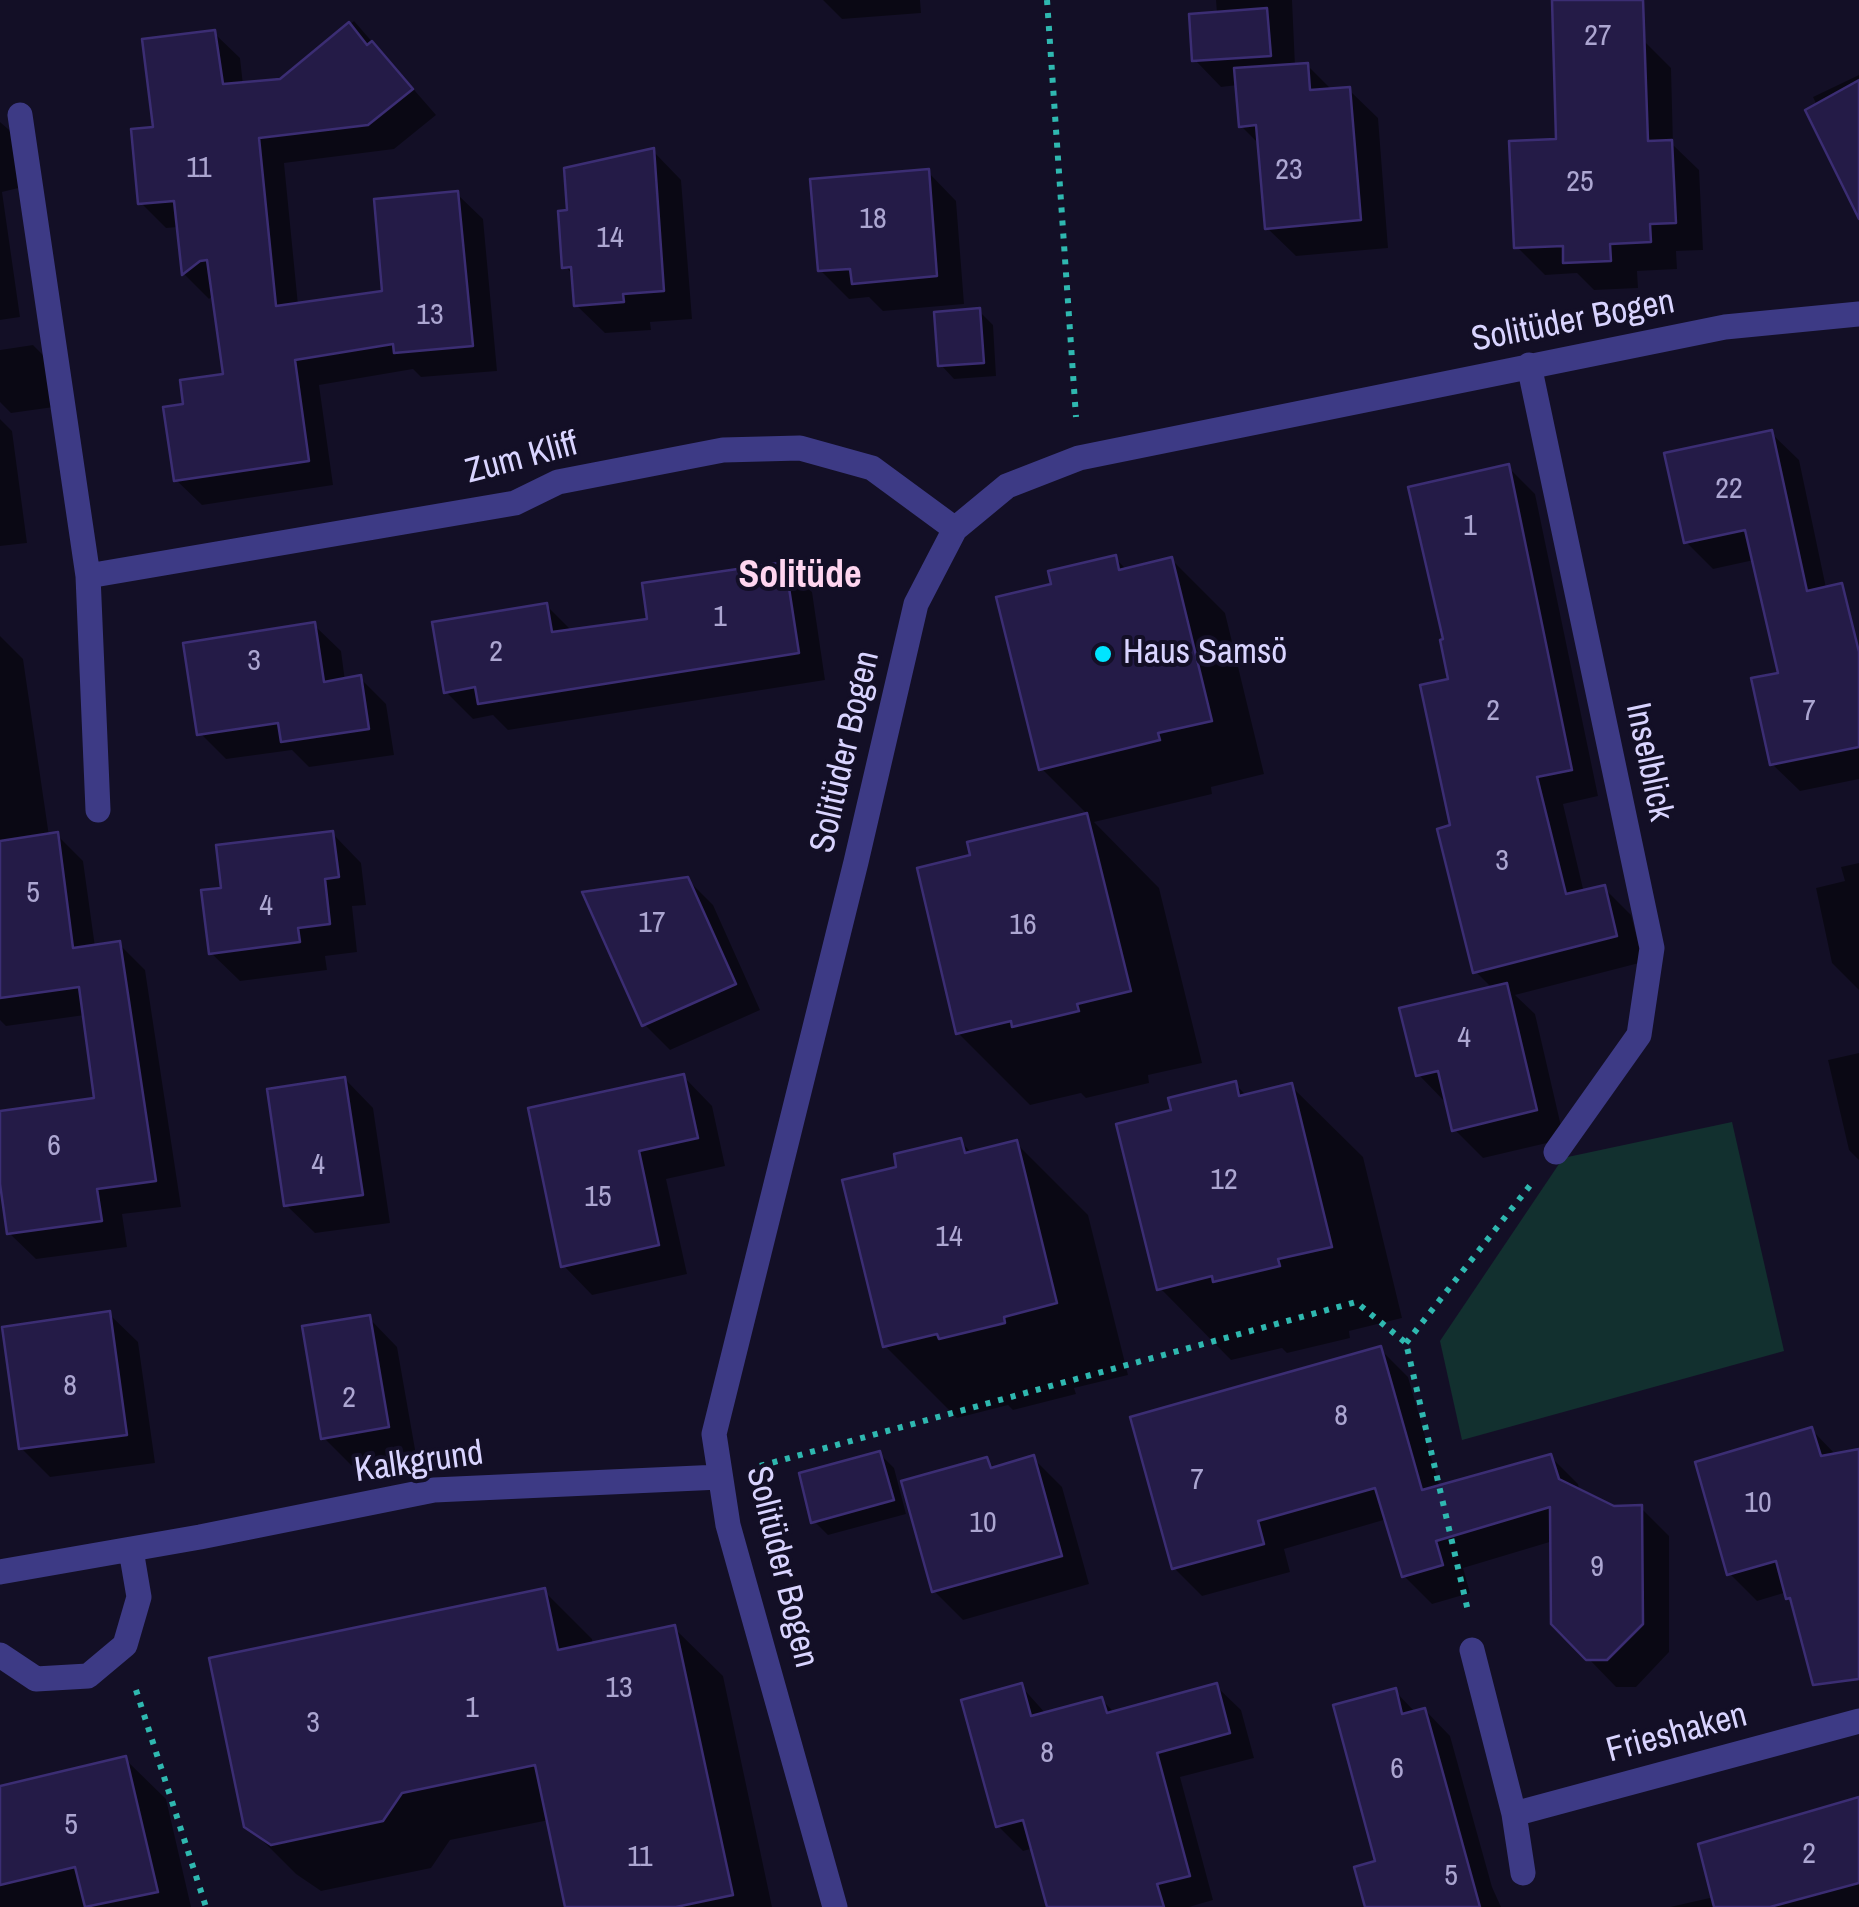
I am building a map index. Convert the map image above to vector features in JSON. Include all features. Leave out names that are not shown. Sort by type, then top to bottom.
[{"type":"street","points":[[20,115],[88,576],[98,810]]},
{"type":"street","name":"Solitüder Bogen","points":[[835,1907],[728,1525],[714,1434],[916,604],[955,529],[1007,486],[1079,458],[1726,328],[1859,314]]},
{"type":"street","name":"Inselblick","points":[[1530,365],[1652,948],[1639,1035],[1556,1152]]},
{"type":"street","name":"Zum Kliff","points":[[88,576],[515,503],[558,482],[723,450],[800,448],[872,468],[955,529]]},
{"type":"street","name":"Kalkgrund","points":[[0,1572],[434,1490],[720,1477]]},
{"type":"street","points":[[0,1655],[36,1679],[88,1676],[126,1645],[139,1596],[132,1550]]},
{"type":"street","points":[[1472,1650],[1514,1814],[1523,1873]]},
{"type":"street","name":"Frieshaken","points":[[1514,1814],[1859,1720]]},
{"type":"path","points":[[1046,0],[1079,458]]},
{"type":"path","points":[[1406,1343],[1556,1152]]},
{"type":"path","points":[[720,1477],[1356,1302],[1406,1343],[1471,1624],[1472,1650]]},
{"type":"path","points":[[126,1645],[141,1708],[206,1907]]},
{"type":"green space","points":[[1732,1122],[1784,1351],[1462,1440],[1440,1341],[1563,1158]]},
{"type":"building","points":[[1552,0],[1643,0],[1648,141],[1672,140],[1676,223],[1650,224],[1651,242],[1610,244],[1611,261],[1563,263],[1563,246],[1514,248],[1509,141],[1556,139]]},
{"type":"building","points":[[1267,8],[1271,56],[1192,61],[1189,14]]},
{"type":"building","points":[[349,22],[367,45],[372,41],[413,89],[368,125],[259,138],[276,306],[382,291],[374,199],[458,191],[473,346],[394,353],[393,344],[295,360],[309,461],[174,481],[163,407],[183,404],[180,380],[223,374],[207,260],[182,275],[174,201],[138,204],[131,129],[153,127],[142,39],[215,30],[223,84],[280,79]]},
{"type":"building","points":[[1308,63],[1310,90],[1350,87],[1361,220],[1265,229],[1256,125],[1239,127],[1234,68]]},
{"type":"building","points":[[1859,80],[1859,219],[1805,110]]},
{"type":"building","points":[[654,148],[664,291],[623,294],[624,302],[574,306],[571,267],[562,268],[558,211],[567,210],[564,168]]},
{"type":"building","points":[[929,169],[937,276],[852,284],[850,269],[818,271],[810,179]]},
{"type":"building","points":[[980,308],[984,363],[938,366],[934,312]]},
{"type":"building","points":[[1772,430],[1807,591],[1842,583],[1859,652],[1859,747],[1770,765],[1751,678],[1778,673],[1745,530],[1684,543],[1664,453]]},
{"type":"building","points":[[1509,464],[1572,770],[1537,777],[1566,894],[1605,885],[1617,936],[1473,973],[1437,829],[1450,825],[1420,685],[1448,679],[1440,640],[1443,639],[1408,487]]},
{"type":"building","name":"Haus Samsö","points":[[1116,555],[1119,570],[1172,557],[1212,721],[1158,733],[1160,740],[1039,770],[996,597],[1051,584],[1048,571]]},
{"type":"building","points":[[785,562],[799,653],[478,704],[475,687],[444,693],[432,622],[547,603],[552,632],[647,619],[642,583]]},
{"type":"building","points":[[315,622],[324,682],[361,675],[369,729],[281,742],[278,723],[197,735],[183,643]]},
{"type":"building","points":[[1087,813],[1131,991],[1077,1004],[1079,1011],[1012,1027],[1011,1021],[956,1034],[917,868],[970,855],[967,842]]},
{"type":"building","points":[[333,831],[339,877],[325,879],[330,924],[298,928],[300,942],[209,954],[201,890],[221,888],[216,845]]},
{"type":"building","points":[[58,832],[73,948],[120,941],[156,1181],[97,1189],[102,1221],[7,1234],[0,1184],[0,1111],[94,1098],[79,987],[0,998],[0,841]]},
{"type":"building","points":[[688,877],[736,984],[642,1026],[582,892]]},
{"type":"building","points":[[1507,983],[1537,1110],[1452,1131],[1438,1071],[1416,1076],[1399,1008]]},
{"type":"building","points":[[684,1074],[698,1138],[639,1151],[659,1245],[561,1267],[528,1108]]},
{"type":"building","points":[[345,1077],[363,1195],[284,1206],[267,1089]]},
{"type":"building","points":[[1236,1081],[1239,1096],[1292,1083],[1332,1247],[1278,1259],[1280,1266],[1213,1282],[1212,1276],[1157,1290],[1116,1124],[1171,1110],[1168,1098]]},
{"type":"building","points":[[961,1138],[965,1153],[1017,1140],[1057,1303],[1004,1317],[1005,1323],[883,1347],[842,1180],[896,1167],[894,1154]]},
{"type":"building","points":[[110,1311],[127,1435],[19,1449],[2,1327]]},
{"type":"building","points":[[370,1315],[389,1427],[321,1439],[302,1326]]},
{"type":"building","points":[[1381,1346],[1422,1490],[1551,1454],[1559,1479],[1614,1506],[1642,1505],[1643,1624],[1607,1660],[1586,1660],[1551,1624],[1550,1507],[1436,1541],[1443,1565],[1402,1577],[1375,1488],[1258,1521],[1264,1544],[1172,1569],[1130,1417]]},
{"type":"building","points":[[1812,1427],[1821,1456],[1859,1449],[1859,1679],[1813,1685],[1776,1561],[1727,1575],[1695,1462]]},
{"type":"building","points":[[880,1451],[894,1500],[811,1523],[799,1473]]},
{"type":"building","points":[[1034,1455],[1062,1556],[932,1592],[901,1481],[987,1457],[991,1468]]},
{"type":"building","points":[[545,1588],[558,1650],[675,1625],[733,1895],[676,1907],[565,1907],[535,1765],[402,1793],[383,1821],[271,1845],[244,1827],[209,1658]]},
{"type":"building","points":[[1022,1683],[1031,1716],[1102,1697],[1107,1713],[1217,1683],[1230,1733],[1157,1753],[1190,1876],[1157,1884],[1164,1907],[1047,1907],[1023,1820],[996,1827],[961,1700]]},
{"type":"building","points":[[1396,1688],[1402,1714],[1425,1708],[1480,1907],[1365,1907],[1354,1867],[1375,1861],[1333,1705]]},
{"type":"building","points":[[126,1756],[158,1892],[85,1907],[75,1867],[0,1885],[0,1786]]},
{"type":"building","points":[[1859,1797],[1859,1883],[1770,1907],[1714,1907],[1698,1844]]},
{"type":"place","name":"Haus Samsö","points":[[1103,654]]},
{"type":"district","name":"Solitüde","points":[[800,577]]}]
